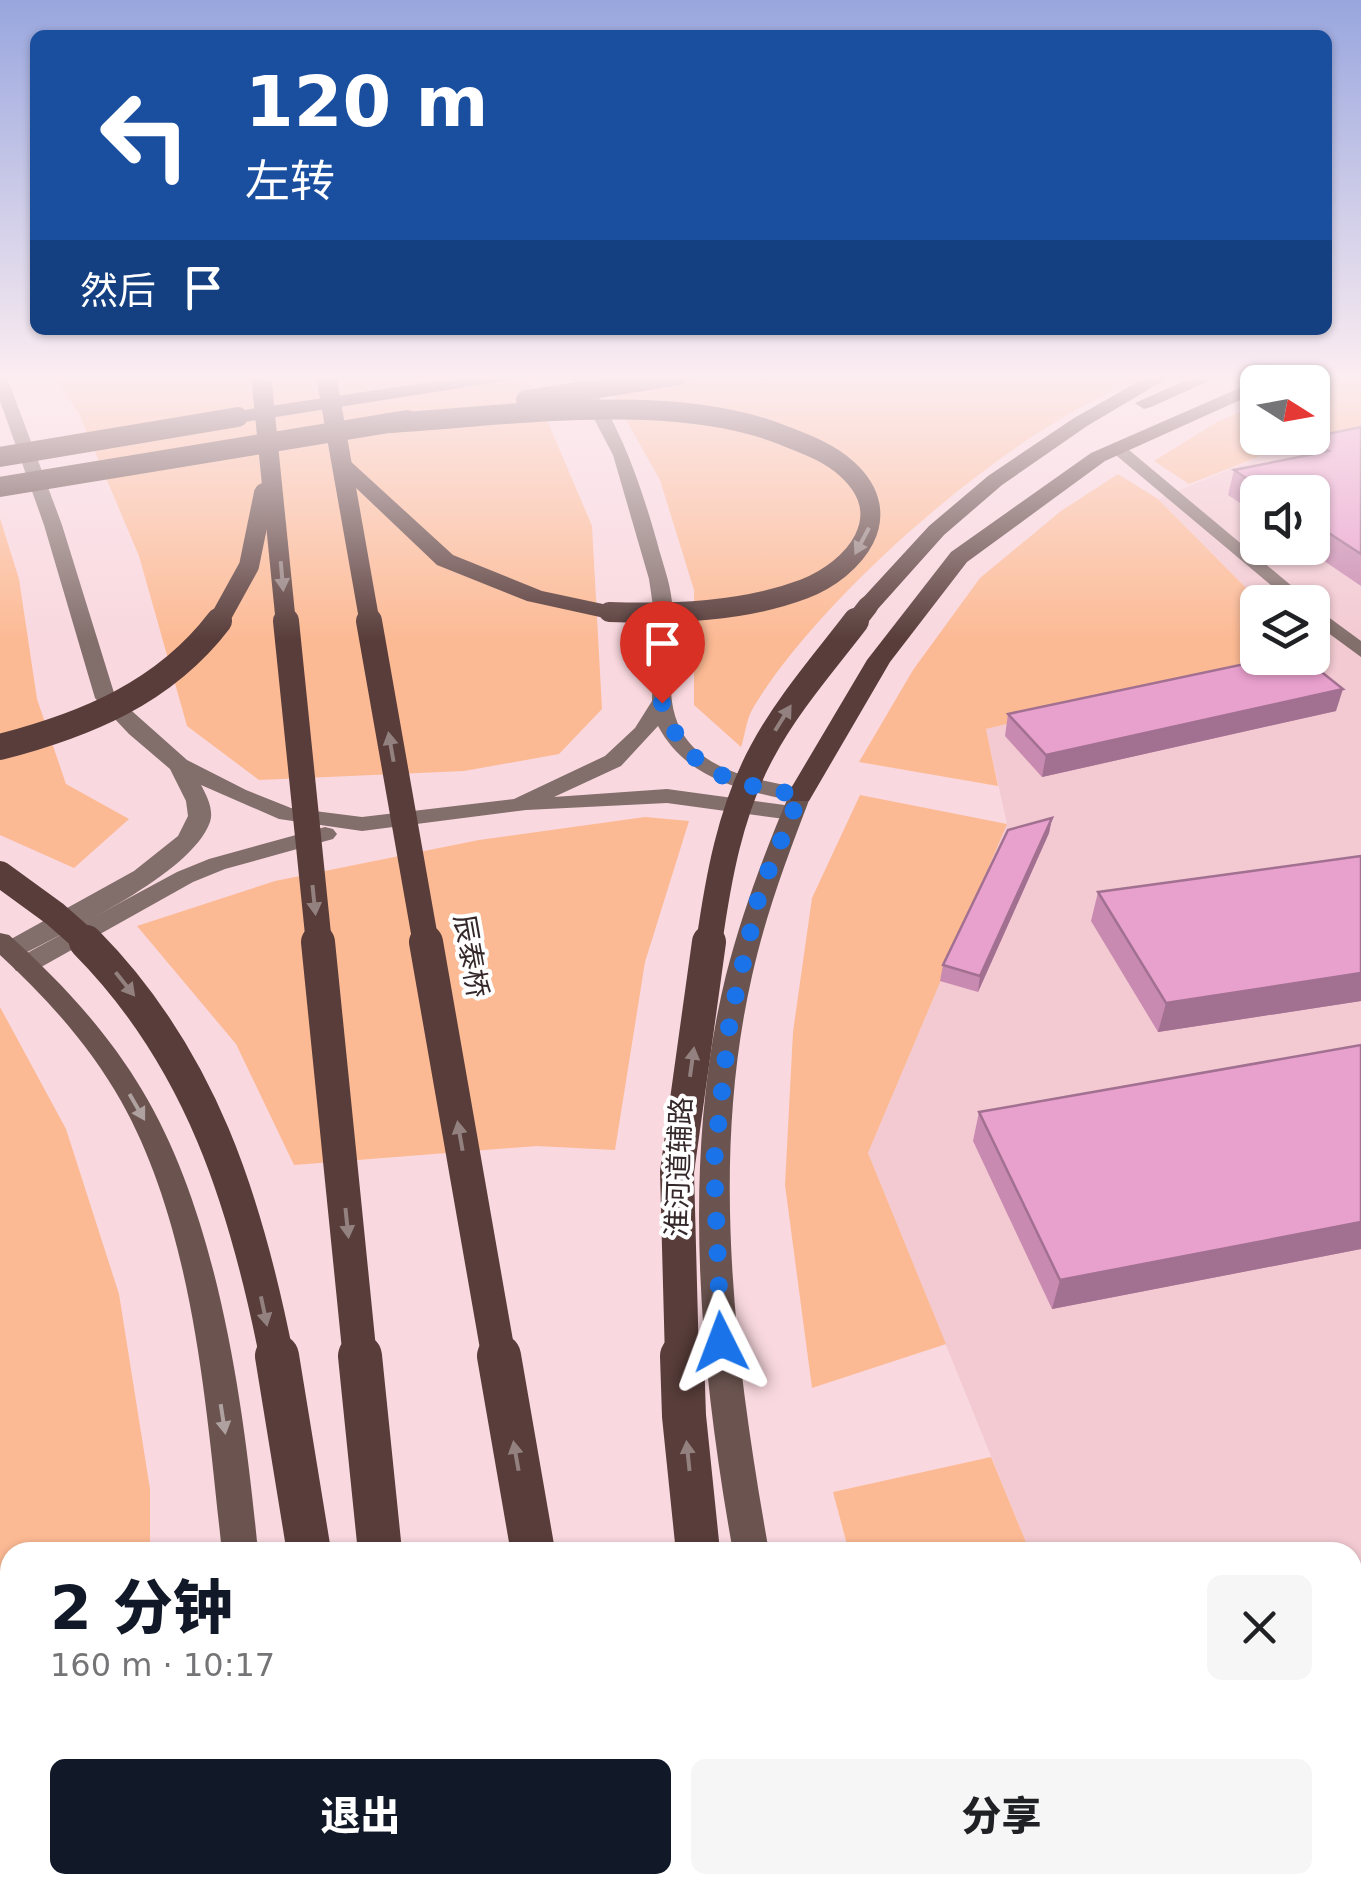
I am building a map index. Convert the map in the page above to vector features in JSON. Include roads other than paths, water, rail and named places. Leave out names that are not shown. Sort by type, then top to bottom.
[{"type":"highway","points":[[0,487],[145,463]]},
{"type":"highway","points":[[0,508],[174,463]]},
{"type":"highway","points":[[0,746],[38,738],[110,712],[190,658],[212,635],[246,572],[270,463]]},
{"type":"highway","points":[[271,463],[379,1542]]},
{"type":"highway","points":[[341,463],[444,560],[535,596],[608,612],[690,614],[774,598],[832,575],[862,547],[870,531],[870,503],[842,463]]},
{"type":"highway","name":"辰泰桥","points":[[341,463],[531,1542]]},
{"type":"highway","points":[[697,1542],[684,1416],[677,1172],[720,866],[760,755],[830,652],[946,522],[1025,463]]},
{"type":"highway","points":[[796,804],[879,660],[959,557],[1033,501],[1093,463]]},
{"type":"highway","points":[[0,874],[30,892],[95,947],[143,1006],[187,1073],[224,1164],[254,1260],[298,1468],[308,1542]]},
{"type":"main road","name":"淮河道辅路","points":[[749,1542],[724,1377],[714,1162],[740,966],[760,891],[796,804]]},
{"type":"main road","points":[[12,952],[114,1067],[146,1122],[171,1186],[209,1338],[239,1542]]},
{"type":"street","points":[[31,463],[105,698],[179,765],[287,814],[362,824]]},
{"type":"street","points":[[625,463],[662,598],[662,703],[679,744],[703,765],[796,804]]},
{"type":"street","points":[[1135,463],[1282,585]]},
{"type":"street","points":[[1330,626],[1361,651]]},
{"type":"street","points":[[519,806],[613,760],[643,732],[662,703]]},
{"type":"street","points":[[12,952],[155,868],[182,845],[198,823],[198,804],[179,765]]},
{"type":"street","points":[[12,952],[216,864],[362,824],[519,806],[667,796],[796,804]]}]
